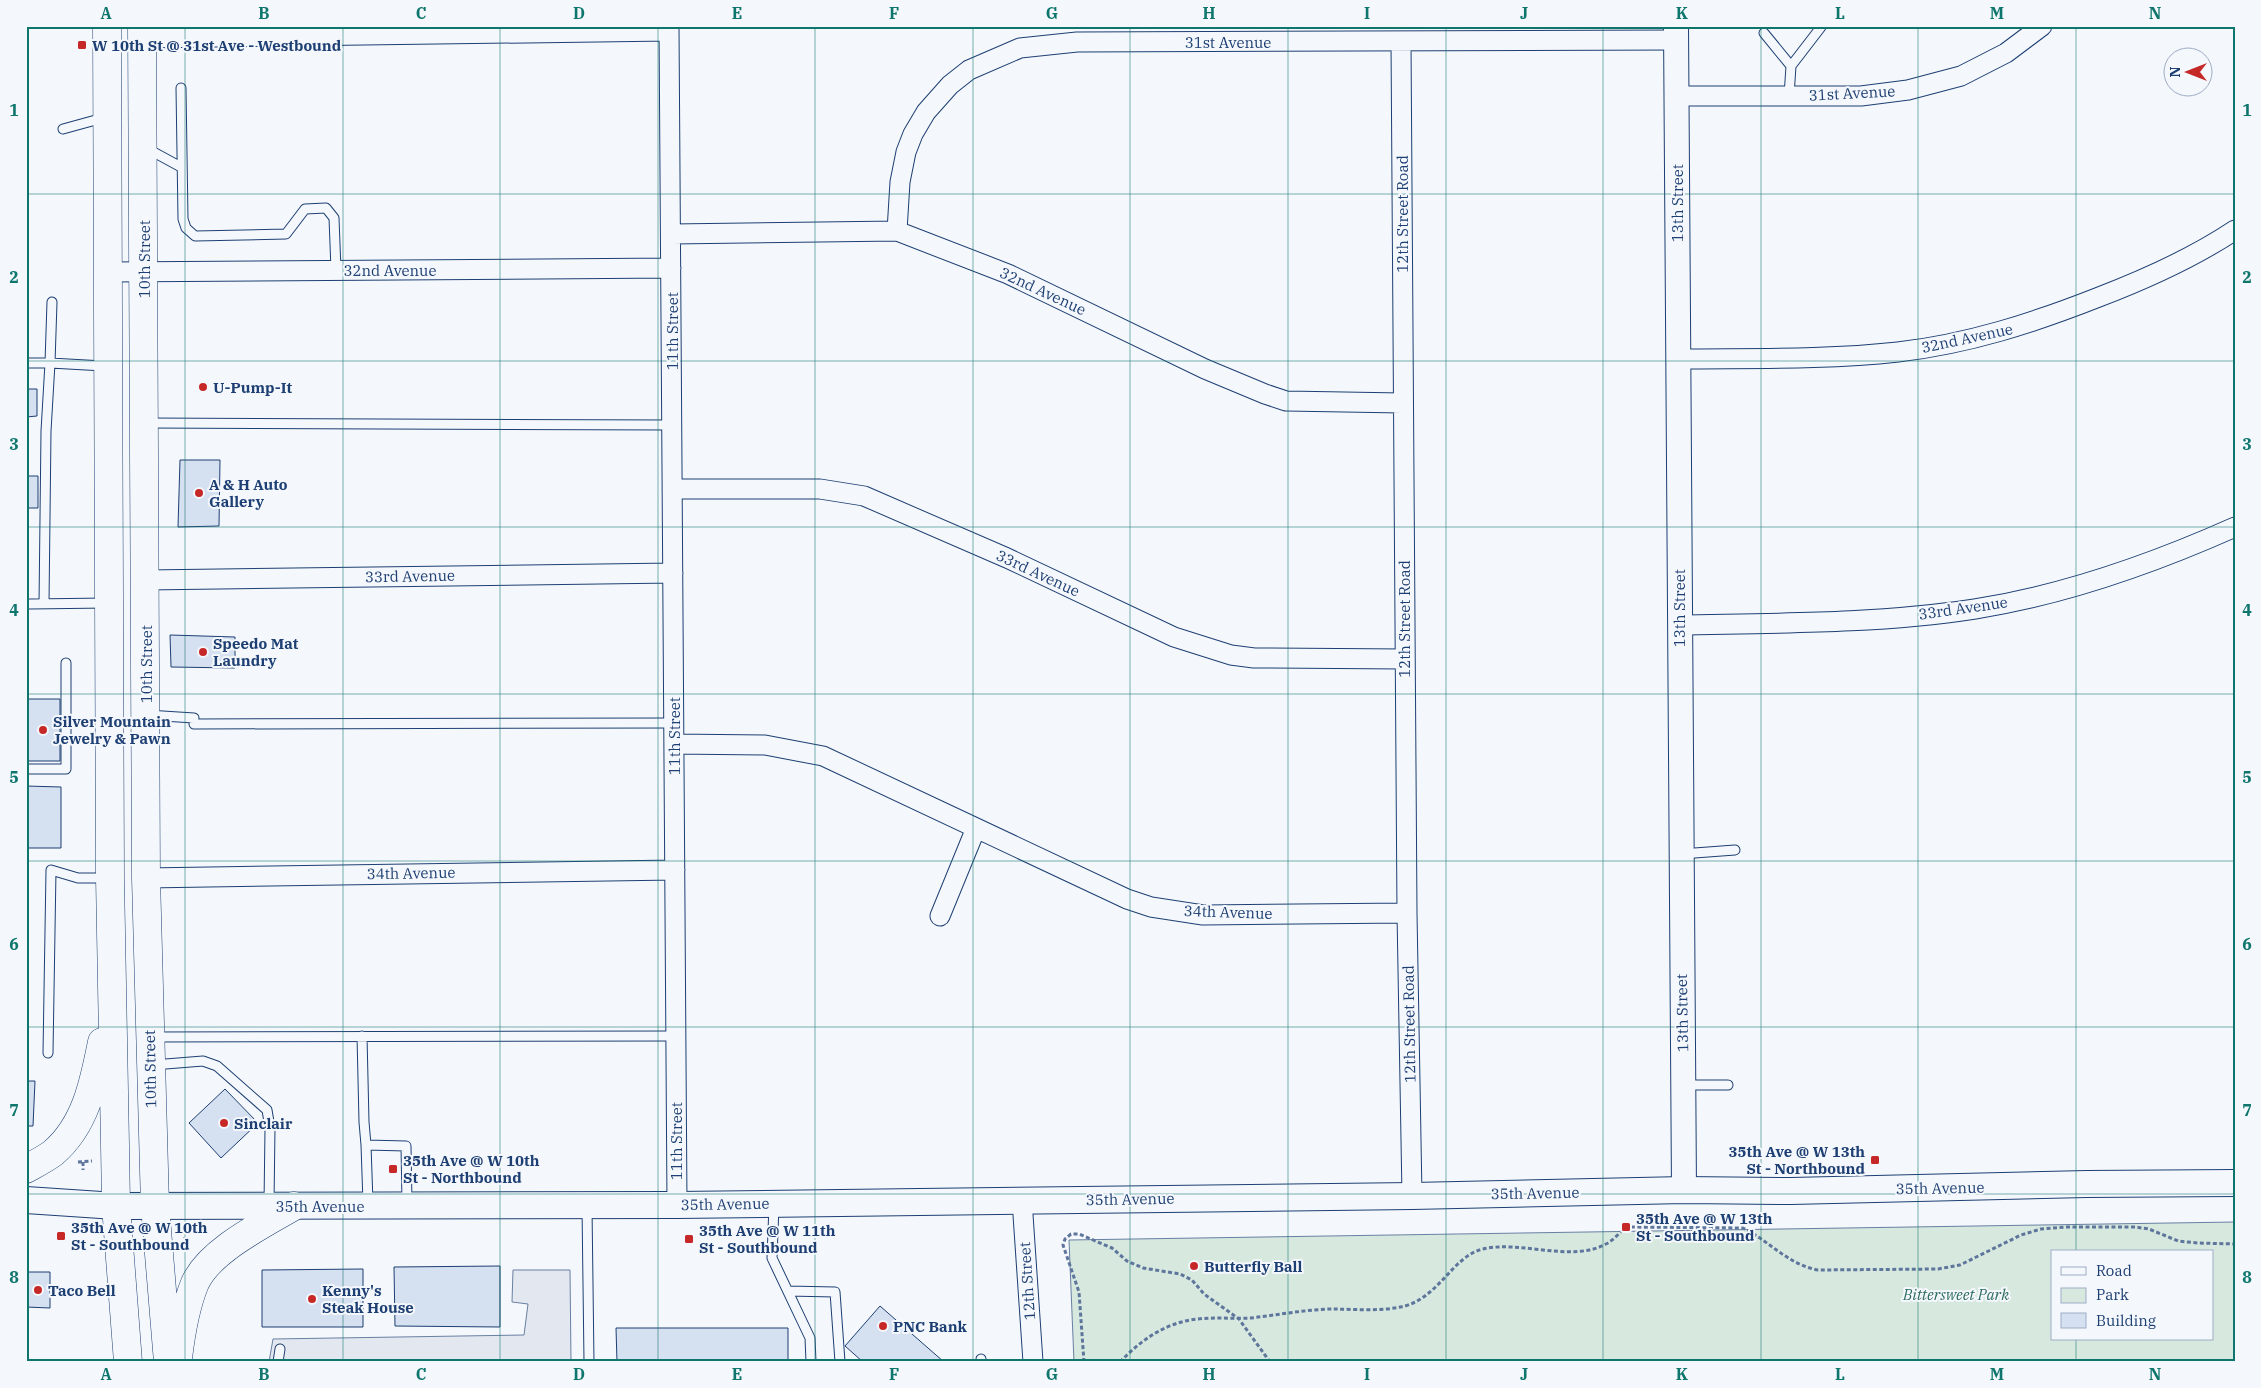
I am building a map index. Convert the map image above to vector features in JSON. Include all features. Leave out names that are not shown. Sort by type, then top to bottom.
[{"type":"main road","points":[[107,26],[110,878],[116,1206],[128,1362]]},
{"type":"main road","name":"10th Street","points":[[142,32],[146,878],[149,1037],[155,1206],[168,1362]]},
{"type":"main road","points":[[109,427],[118,459],[122,543],[129,560],[146,580]]},
{"type":"main road","points":[[110,603],[127,617],[129,626],[132,728],[146,758]]},
{"type":"main road","points":[[26,1169],[53,1153],[73,1132],[92,1092],[112,986]]},
{"type":"main road","name":"35th Avenue","points":[[26,1200],[116,1206],[587,1205],[1412,1196],[1684,1190],[1791,1191],[2087,1184],[2235,1183]]},
{"type":"main road","points":[[177,1362],[183,1324],[196,1282],[218,1254],[282,1206]]},
{"type":"street","name":"31st Avenue","points":[[1676,96],[1861,96],[1908,90],[1961,76],[2006,54],[2042,26]]},
{"type":"street","points":[[142,32],[669,29],[672,234]]},
{"type":"street","name":"31st Avenue","points":[[897,231],[900,182],[906,152],[913,134],[926,112],[950,85],[969,70],[1020,48],[1077,42],[1401,41],[1676,33]]},
{"type":"street","name":"13th Street","points":[[1676,33],[1684,1190]]},
{"type":"street","name":"12th Street Road","points":[[1401,41],[1406,913],[1412,1196]]},
{"type":"street","name":"32nd Avenue","points":[[1678,359],[1837,357],[1899,352],[1965,341],[2037,321],[2138,282],[2210,247],[2235,230]]},
{"type":"street","name":"32nd Avenue","points":[[672,234],[897,231],[1008,274],[1204,369],[1265,394],[1286,401],[1402,403]]},
{"type":"street","name":"11th Street","points":[[672,234],[677,1204]]},
{"type":"street","name":"32nd Avenue","points":[[109,272],[671,268]]},
{"type":"street","name":"33rd Avenue","points":[[672,489],[820,489],[864,496],[1007,558],[1174,637],[1231,655],[1254,658],[1404,659]]},
{"type":"street","name":"33rd Avenue","points":[[1679,625],[1860,621],[1975,609],[2074,587],[2182,551],[2235,527]]},
{"type":"street","name":"33rd Avenue","points":[[146,580],[673,573]]},
{"type":"street","name":"34th Avenue","points":[[674,744],[765,745],[823,756],[1127,899],[1151,907],[1203,915],[1406,913]]},
{"type":"street","points":[[940,916],[976,828]]},
{"type":"street","name":"34th Avenue","points":[[146,878],[675,870]]},
{"type":"street","name":"12th Street","points":[[1022,1200],[1032,1362]]},
{"type":"lane","points":[[1789,96],[1791,66],[1821,27]]},
{"type":"lane","points":[[1764,33],[1791,66]]},
{"type":"lane","points":[[181,88],[181,167],[183,219],[186,228],[195,236],[286,234],[304,209],[326,208],[334,218],[336,270]]},
{"type":"lane","points":[[63,129],[108,116]]},
{"type":"lane","points":[[143,146],[181,167]]},
{"type":"lane","points":[[44,604],[46,431],[52,302]]},
{"type":"lane","points":[[26,363],[109,366]]},
{"type":"lane","points":[[145,423],[672,425]]},
{"type":"lane","points":[[30,604],[110,603]]},
{"type":"lane","points":[[26,769],[66,769],[66,664]]},
{"type":"lane","points":[[146,715],[194,721],[674,723]]},
{"type":"lane","points":[[1681,854],[1734,850]]},
{"type":"lane","points":[[48,1053],[51,870],[78,878],[110,878]]},
{"type":"lane","points":[[362,1036],[368,1206]]},
{"type":"lane","points":[[149,1037],[676,1036]]},
{"type":"lane","points":[[150,1065],[210,1062],[267,1110],[282,1206]]},
{"type":"lane","points":[[1683,1085],[1728,1085]]},
{"type":"lane","points":[[366,1145],[406,1146],[407,1205]]},
{"type":"lane","points":[[774,1203],[772,1258],[810,1338],[811,1362]]},
{"type":"lane","points":[[587,1205],[589,1362]]},
{"type":"lane","points":[[788,1291],[834,1292],[840,1362]]},
{"type":"lane","points":[[278,1362],[280,1350]]},
{"type":"path","points":[[83,1162],[83,1170]]},
{"type":"path","points":[[1120,1362],[1147,1337],[1173,1324],[1196,1319],[1239,1319],[1309,1310],[1379,1310],[1404,1306],[1419,1301],[1440,1285],[1466,1256],[1481,1249],[1497,1246],[1576,1251],[1594,1250],[1608,1243],[1626,1227],[1743,1228],[1792,1261],[1806,1268],[1818,1270],[1938,1269],[1960,1265],[2021,1235],[2041,1229],[2066,1227],[2135,1227],[2149,1229],[2178,1240],[2235,1244]]},
{"type":"path","points":[[1084,1362],[1079,1292],[1063,1245],[1065,1239],[1071,1234],[1078,1234],[1112,1248],[1127,1261],[1143,1268],[1180,1274],[1192,1280],[1204,1294],[1239,1319],[1270,1362]]},
{"type":"path","points":[[184,1252],[185,1237]]},
{"type":"green space","name":"Bittersweet Park","points":[[2235,1222],[2235,1362],[1074,1362],[1069,1240]]},
{"type":"shaded area","points":[[513,1270],[570,1270],[571,1362],[269,1362],[273,1339],[524,1335],[528,1304],[512,1302]]},
{"type":"building","points":[[26,389],[37,389],[37,416],[26,417]]},
{"type":"building","name":"A & H Auto Gallery","points":[[180,460],[220,460],[219,526],[178,527]]},
{"type":"building","points":[[26,476],[38,476],[38,508],[26,508]]},
{"type":"building","name":"Speedo Mat Laundry","points":[[170,635],[235,637],[235,668],[171,667]]},
{"type":"building","name":"Silver Mountain Jewelry & Pawn","points":[[26,699],[60,699],[60,761],[26,761]]},
{"type":"building","points":[[26,786],[61,787],[61,848],[26,848]]},
{"type":"building","points":[[26,1081],[35,1081],[33,1126],[26,1126]]},
{"type":"building","name":"Sinclair","points":[[225,1089],[258,1123],[221,1158],[189,1123]]},
{"type":"building","points":[[500,1266],[500,1327],[395,1326],[394,1267]]},
{"type":"building","name":"Kenny's Steak House","points":[[363,1269],[363,1327],[262,1327],[262,1270]]},
{"type":"building","name":"Taco Bell","points":[[26,1272],[50,1272],[50,1308],[26,1307]]},
{"type":"building","name":"PNC Bank","points":[[880,1306],[944,1362],[863,1362],[845,1346]]},
{"type":"building","points":[[616,1328],[788,1328],[788,1362],[617,1362]]},
{"type":"place","name":"W 10th St @ 31st Ave - Westbound","points":[[82,45]]},
{"type":"place","name":"U-Pump-It","points":[[203,387]]},
{"type":"place","name":"A & H Auto Gallery","points":[[199,493]]},
{"type":"place","name":"Speedo Mat Laundry","points":[[203,652]]},
{"type":"place","name":"Silver Mountain Jewelry & Pawn","points":[[43,730]]},
{"type":"place","name":"Sinclair","points":[[224,1123]]},
{"type":"place","name":"35th Ave @ W 13th St - Northbound","points":[[1875,1160]]},
{"type":"place","name":"35th Ave @ W 10th St - Northbound","points":[[393,1169]]},
{"type":"place","name":"35th Ave @ W 13th St - Southbound","points":[[1626,1227]]},
{"type":"place","name":"35th Ave @ W 10th St - Southbound","points":[[61,1236]]},
{"type":"place","name":"35th Ave @ W 11th St - Southbound","points":[[689,1239]]},
{"type":"place","name":"Butterfly Ball","points":[[1194,1266]]},
{"type":"place","name":"Taco Bell","points":[[38,1290]]},
{"type":"place","name":"Kenny's Steak House","points":[[312,1299]]},
{"type":"place","name":"PNC Bank","points":[[883,1326]]}]
